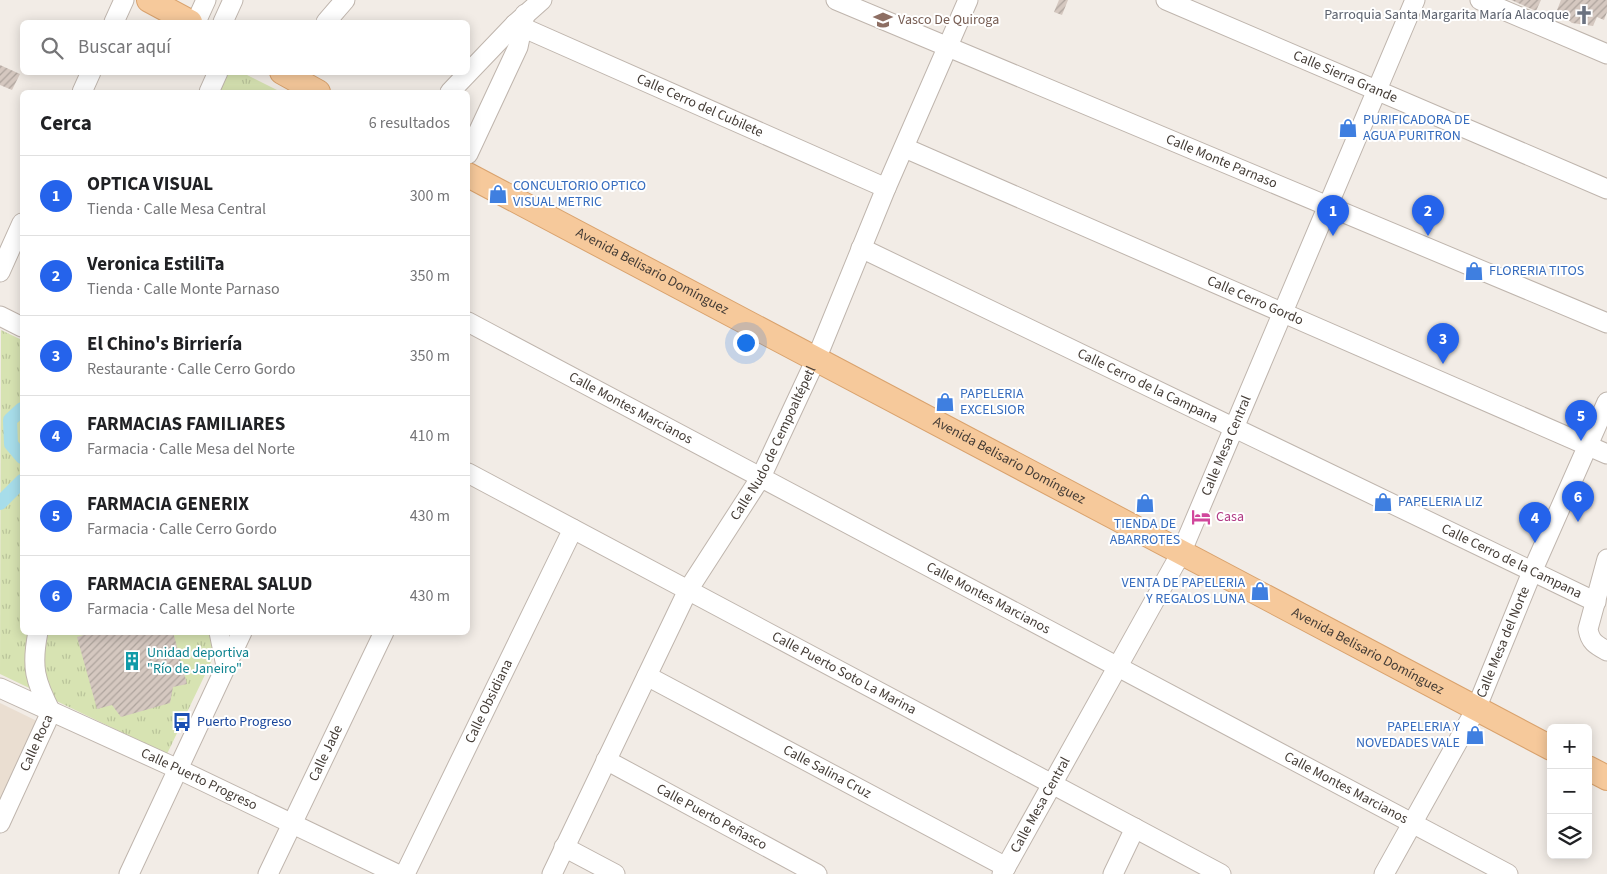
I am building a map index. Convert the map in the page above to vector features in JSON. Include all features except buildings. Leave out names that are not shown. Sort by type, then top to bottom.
[{"type":"main road","points":[[149,0],[186,20]]},
{"type":"main road","points":[[287,75],[314,90]]},
{"type":"main road","name":"Avenida Belisario Domínguez","points":[[470,176],[817,357],[1181,553],[1547,746]]},
{"type":"main road","points":[[1590,769],[1607,778]]},
{"type":"street","points":[[115,20],[124,0]]},
{"type":"street","points":[[197,20],[206,0]]},
{"type":"street","points":[[225,20],[233,0]]},
{"type":"street","points":[[328,20],[345,0]]},
{"type":"street","points":[[470,72],[542,0]]},
{"type":"street","name":"Calle Monte Parnaso","points":[[836,0],[1607,322]]},
{"type":"street","name":"Calle Nudo de Cempoaltépetl","points":[[552,874],[688,590],[761,477],[817,357],[886,188],[968,0]]},
{"type":"street","name":"Calle Sierra Grande","points":[[1166,0],[1607,189]]},
{"type":"street","name":"Calle Mesa Central","points":[[1004,871],[1181,553],[1415,0]]},
{"type":"street","points":[[1480,0],[1607,54]]},
{"type":"street","points":[[470,150],[518,47],[521,22]]},
{"type":"street","name":"Calle Cerro del Cubilete","points":[[521,22],[886,188]]},
{"type":"street","points":[[83,90],[90,75]]},
{"type":"street","points":[[210,90],[217,75]]},
{"type":"street","points":[[452,90],[467,75]]},
{"type":"street","name":"Calle Cerro Gordo","points":[[905,148],[1589,444],[1607,454]]},
{"type":"street","points":[[0,272],[20,227]]},
{"type":"street","name":"Calle Cerro de la Campana","points":[[861,248],[1596,602]]},
{"type":"street","points":[[0,316],[20,326]]},
{"type":"street","name":"Calle Montes Marcianos","points":[[470,323],[1508,874]]},
{"type":"street","name":"Calle Mesa del Norte","points":[[1384,874],[1476,709],[1532,572],[1607,402]]},
{"type":"street","name":"Calle Puerto Soto La Marina","points":[[470,474],[1221,874]]},
{"type":"street","name":"Calle Obsidiana","points":[[406,874],[573,529]]},
{"type":"street","points":[[1607,560],[1588,629],[1589,638],[1594,644],[1607,651]]},
{"type":"street","name":"Calle Roca","points":[[0,823],[51,712],[37,685],[33,654],[37,635]]},
{"type":"street","points":[[220,635],[226,666]]},
{"type":"street","points":[[129,874],[241,635]]},
{"type":"street","name":"Calle Jade","points":[[268,874],[383,635]]},
{"type":"street","name":"Calle Salina Cruz","points":[[647,676],[1004,871]]},
{"type":"street","name":"Calle Puerto Progreso","points":[[0,688],[178,769],[397,874]]},
{"type":"street","name":"Calle Puerto Peñasco","points":[[606,760],[817,874]]},
{"type":"street","points":[[1112,874],[1134,828]]},
{"type":"street","points":[[564,847],[615,874]]},
{"type":"shaded area","points":[[0,703],[37,721],[0,801]]},
{"type":"green space","points":[[227,75],[247,75],[277,90],[220,90]]},
{"type":"green space","points":[[1,330],[20,339],[20,635],[224,635],[167,754],[0,674]]},
{"type":"waterway","points":[[20,411],[10,420],[11,444],[20,455]]},
{"type":"waterway","points":[[0,503],[20,483]]},
{"type":"place","name":"Parroquia Santa Margarita María Alacoque","points":[[1584,15]]},
{"type":"place","name":"Vasco De Quiroga","points":[[883,20]]},
{"type":"place","name":"PURIFICADORA DE AGUA PURITRON","points":[[1348,128]]},
{"type":"place","name":"CONCULTORIO OPTICO VISUAL METRIC","points":[[498,194]]},
{"type":"place","name":"OPTICA VISUAL","points":[[1333,236]]},
{"type":"place","name":"Veronica EstiliTa","points":[[1428,236]]},
{"type":"place","name":"FLORERIA TITOS","points":[[1474,271]]},
{"type":"place","name":"El Chino's Birriería","points":[[1443,364]]},
{"type":"place","name":"PAPELERIA EXCELSIOR","points":[[945,402]]},
{"type":"place","name":"FARMACIA GENERIX","points":[[1581,441]]},
{"type":"place","name":"PAPELERIA LIZ","points":[[1383,502]]},
{"type":"place","name":"TIENDA DE ABARROTES","points":[[1145,503]]},
{"type":"place","name":"Casa","points":[[1201,517]]},
{"type":"place","name":"FARMACIA GENERAL SALUD","points":[[1578,522]]},
{"type":"place","name":"FARMACIAS FAMILIARES","points":[[1535,543]]},
{"type":"place","name":"VENTA DE PAPELERIA Y REGALOS LUNA","points":[[1260,591]]},
{"type":"place","name":"Unidad deportiva \"Río de Janeiro\"","points":[[132,661]]},
{"type":"place","name":"Puerto Progreso","points":[[182,722]]},
{"type":"place","name":"PAPELERIA Y NOVEDADES VALE","points":[[1475,735]]}]
